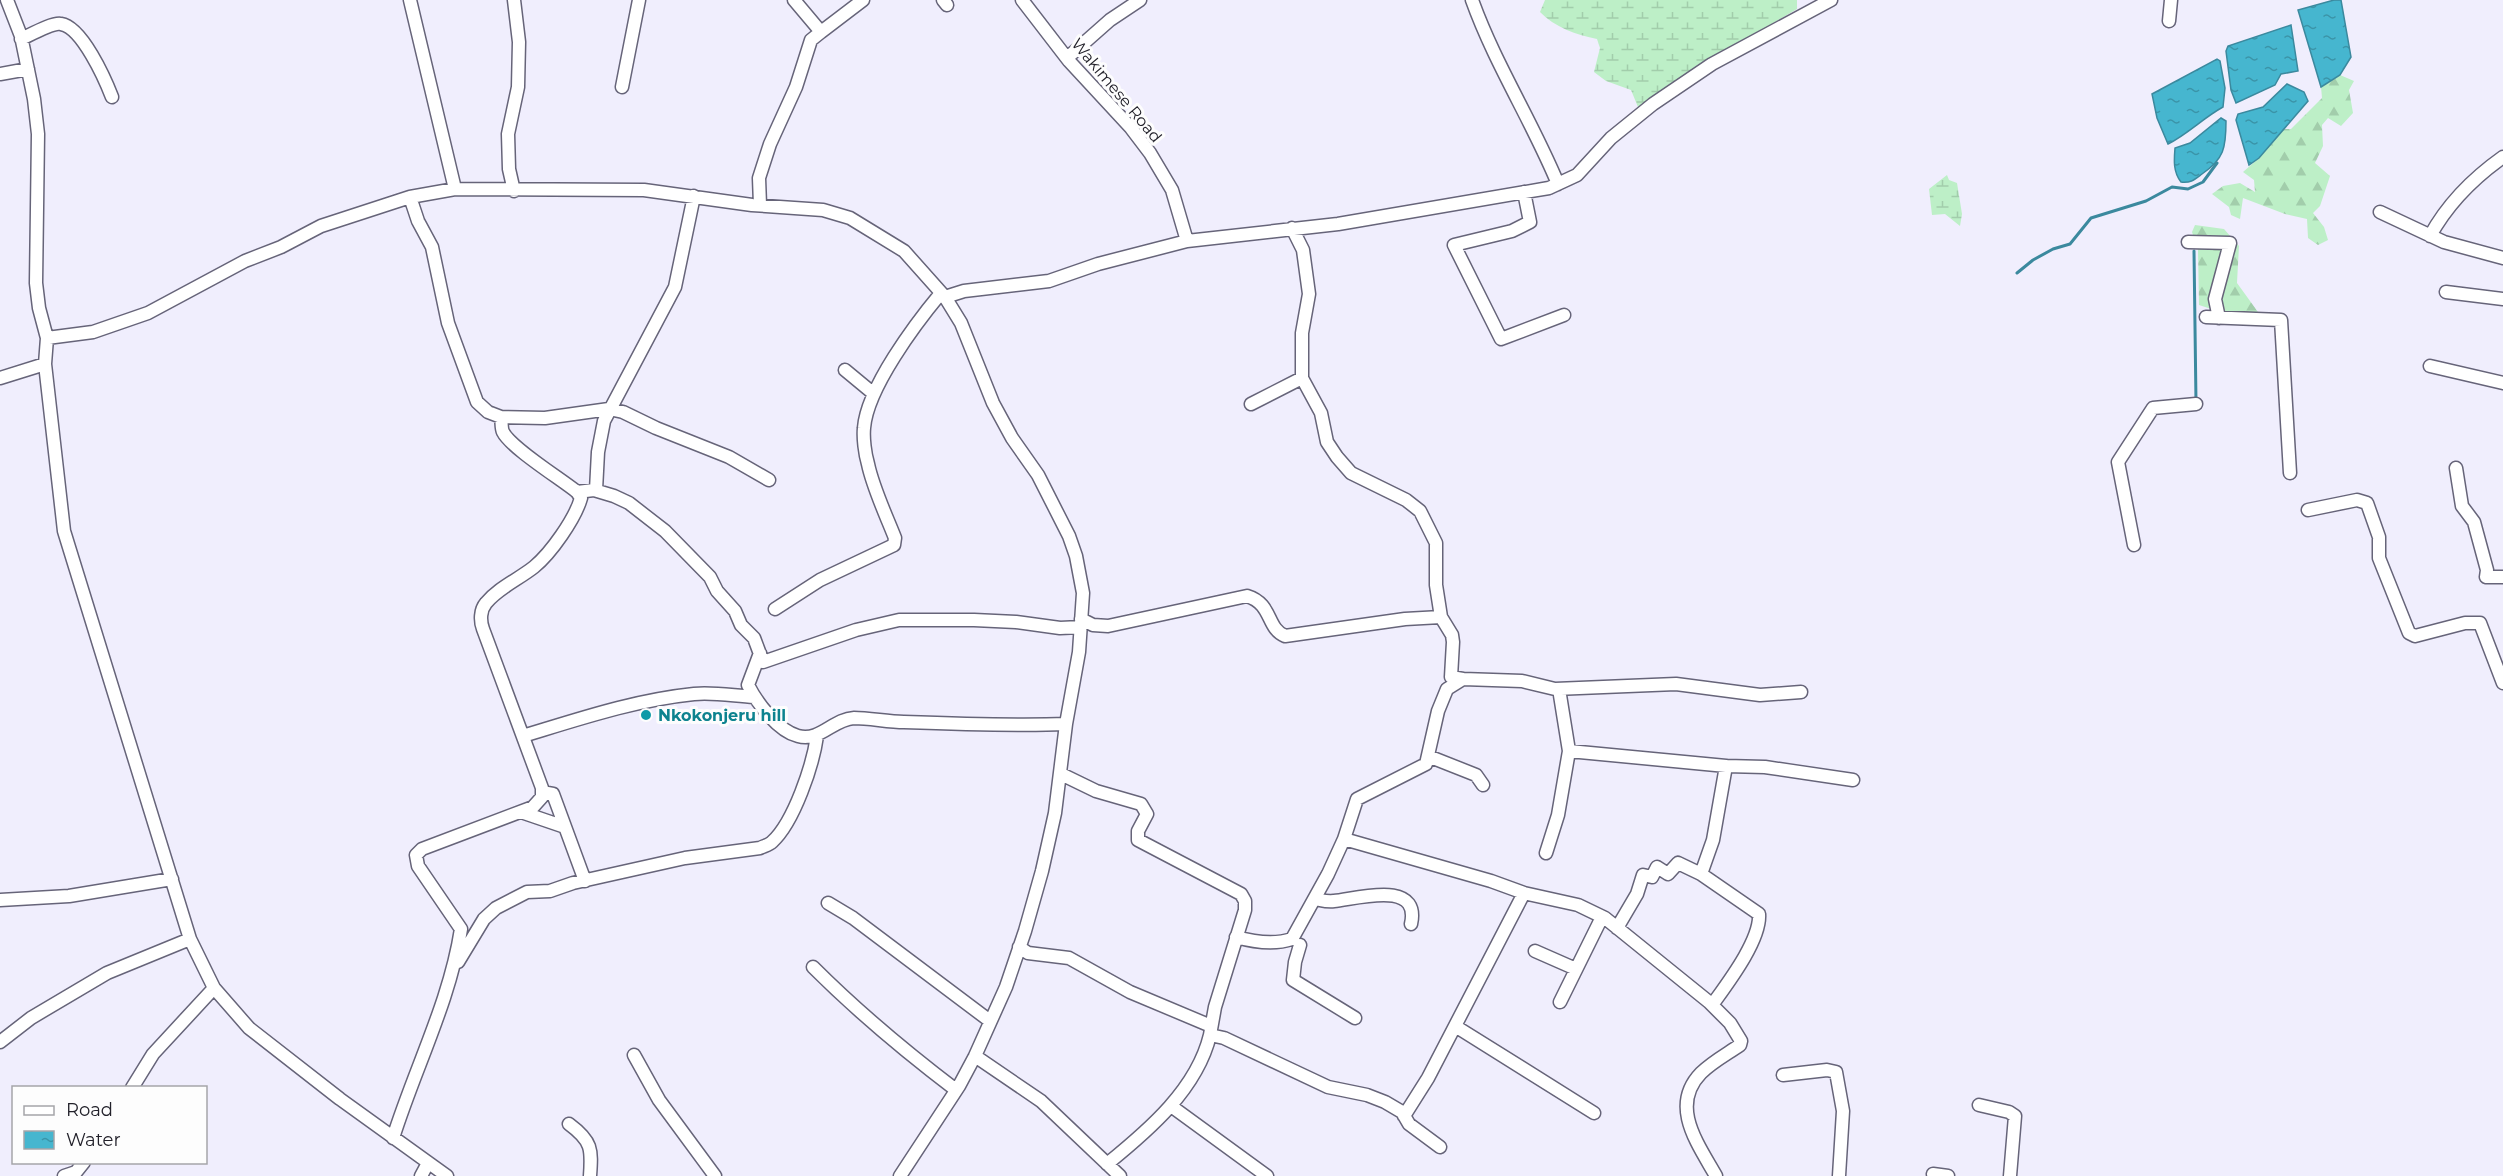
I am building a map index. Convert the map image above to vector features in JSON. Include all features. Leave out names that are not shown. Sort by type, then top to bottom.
[{"type":"street","points":[[7,0],[21,39],[28,69],[38,134],[36,283],[39,308],[47,338],[45,364],[64,531],[190,939],[214,988],[249,1028],[393,1138],[447,1176]]},
{"type":"street","points":[[410,0],[454,189]]},
{"type":"street","points":[[514,0],[519,42],[518,87],[508,134],[509,169],[514,190]]},
{"type":"street","points":[[622,87],[639,0]]},
{"type":"street","points":[[795,0],[821,32]]},
{"type":"street","points":[[760,205],[759,178],[770,144],[796,87],[811,40],[863,0]]},
{"type":"street","name":"Wakimese Road","points":[[1022,0],[1067,58],[1131,128],[1150,153],[1172,190],[1187,241]]},
{"type":"street","points":[[1067,58],[1110,20],[1140,0]]},
{"type":"street","points":[[1472,0],[1489,45],[1543,148],[1558,184]]},
{"type":"street","points":[[776,609],[820,580],[894,545],[895,538],[868,465],[864,427],[874,394],[915,325],[943,295],[1049,281],[1098,264],[1187,241],[1338,224],[1422,211],[1558,184],[1577,175],[1611,138],[1653,104],[1712,64],[1831,0]]},
{"type":"street","points":[[2169,21],[2171,0]]},
{"type":"street","points":[[21,39],[56,24],[65,25],[71,29],[99,65],[112,97]]},
{"type":"street","points":[[0,74],[28,69]]},
{"type":"street","points":[[2430,236],[2459,193],[2503,157]]},
{"type":"street","points":[[47,338],[93,332],[148,313],[245,261],[281,247],[321,226],[410,197],[454,189],[644,190],[760,205],[823,210],[850,218],[904,251],[943,295],[961,323],[993,403],[1038,476],[1069,536],[1083,593],[1079,652],[1066,724],[1061,774],[1042,871],[1019,947],[975,1056],[956,1090],[900,1176]]},
{"type":"street","points":[[1524,192],[1530,222],[1512,231],[1454,245],[1501,339],[1564,315]]},
{"type":"street","points":[[597,490],[598,452],[609,409],[675,287],[694,196]]},
{"type":"street","points":[[410,197],[418,221],[432,247],[448,323],[477,402],[488,412],[501,417],[545,418],[609,409],[623,412],[656,428],[729,457],[769,480]]},
{"type":"street","points":[[2380,212],[2430,236],[2503,258]]},
{"type":"street","points":[[1292,228],[1303,250],[1309,294],[1302,333],[1302,378],[1321,413],[1327,442],[1337,457],[1351,472],[1397,495],[1420,511],[1436,543],[1436,585],[1441,617],[1452,634],[1451,677],[1522,681],[1559,690],[1676,684],[1760,694],[1801,692]]},
{"type":"street","points":[[2188,242],[2230,243],[2215,298],[2219,318]]},
{"type":"street","points":[[2446,292],[2503,299]]},
{"type":"street","points":[[2206,317],[2281,320],[2290,473]]},
{"type":"street","points":[[0,378],[45,364]]},
{"type":"street","points":[[2430,366],[2503,383]]},
{"type":"street","points":[[845,370],[874,394]]},
{"type":"street","points":[[1251,404],[1302,378]]},
{"type":"street","points":[[2134,545],[2118,462],[2153,408],[2196,404]]},
{"type":"street","points":[[393,1138],[453,970],[461,929],[418,866],[416,855],[422,849],[521,812],[540,801],[542,792],[481,622],[481,615],[485,603],[537,565],[552,548],[578,507],[580,498],[578,492],[530,457],[505,434],[501,417]]},
{"type":"street","points":[[2456,468],[2462,506],[2474,522],[2487,570],[2486,577],[2503,577]]},
{"type":"street","points":[[578,492],[597,490],[629,503],[665,531],[710,577],[717,591],[735,611],[741,625],[754,638],[763,662],[856,630],[899,620],[1016,622],[1060,628],[1081,623],[1108,626],[1247,596],[1257,599],[1265,607],[1276,628],[1285,636],[1441,617]]},
{"type":"street","points":[[2308,510],[2357,500],[2367,503],[2379,537],[2379,558],[2409,633],[2415,636],[2465,623],[2480,623],[2503,683]]},
{"type":"street","points":[[760,653],[748,685],[754,697],[787,731],[800,737],[817,736],[843,720],[853,718],[886,722],[1001,726],[1066,724]]},
{"type":"street","points":[[1236,937],[1249,941],[1276,943],[1292,939],[1315,899],[1344,839],[1357,799],[1426,764],[1435,724],[1447,689],[1463,679]]},
{"type":"street","points":[[1546,853],[1558,815],[1569,751],[1559,690]]},
{"type":"street","points":[[523,736],[635,704],[666,698],[712,693],[754,697]]},
{"type":"street","points":[[453,970],[484,919],[496,908],[527,892],[550,891],[685,858],[760,848],[771,844],[809,776],[817,736]]},
{"type":"street","points":[[1569,751],[1726,766],[1765,767],[1853,780]]},
{"type":"street","points":[[1428,756],[1476,775],[1483,785]]},
{"type":"street","points":[[1701,874],[1713,840],[1726,766]]},
{"type":"street","points":[[1061,774],[1096,791],[1141,804],[1147,814],[1138,831],[1138,840],[1241,894],[1245,900],[1245,910],[1204,1052],[1171,1106],[1133,1143],[1107,1164]]},
{"type":"street","points":[[542,792],[553,794],[585,881]]},
{"type":"street","points":[[521,812],[565,827]]},
{"type":"street","points":[[1344,839],[1491,881],[1524,893],[1578,905],[1602,916],[1712,1005],[1730,1023],[1742,1041],[1740,1045],[1700,1074],[1689,1093],[1685,1108],[1690,1125],[1716,1176]]},
{"type":"street","points":[[1617,928],[1637,894],[1643,875],[1652,877],[1657,867],[1668,874],[1678,863],[1701,874],[1759,914],[1760,923],[1739,967],[1712,1005]]},
{"type":"street","points":[[0,900],[69,896],[172,879]]},
{"type":"street","points":[[1404,1116],[1428,1078],[1524,893]]},
{"type":"street","points":[[1315,899],[1334,901],[1368,894],[1399,897],[1411,907],[1413,913],[1411,924]]},
{"type":"street","points":[[828,903],[853,918],[990,1021]]},
{"type":"street","points":[[1560,1002],[1602,916]]},
{"type":"street","points":[[0,1042],[31,1018],[107,973],[190,939]]},
{"type":"street","points":[[1300,945],[1293,980],[1355,1018]]},
{"type":"street","points":[[1019,947],[1028,953],[1069,958],[1130,992],[1328,1087],[1367,1095],[1385,1102],[1397,1109],[1409,1124],[1440,1148]]},
{"type":"street","points":[[1535,951],[1576,969]]},
{"type":"street","points":[[813,967],[842,996],[910,1055],[956,1090]]},
{"type":"street","points":[[133,1086],[153,1054],[214,988]]},
{"type":"street","points":[[1455,1026],[1594,1113]]},
{"type":"street","points":[[634,1056],[659,1100],[715,1176]]},
{"type":"street","points":[[975,1056],[1041,1101],[1120,1176]]},
{"type":"street","points":[[1783,1075],[1827,1070],[1836,1072],[1843,1111],[1839,1176]]},
{"type":"street","points":[[1979,1105],[2009,1112],[2015,1116],[2010,1176]]},
{"type":"street","points":[[1171,1106],[1267,1176]]},
{"type":"street","points":[[569,1124],[580,1131],[590,1143],[592,1153],[590,1176]]},
{"type":"street","points":[[421,1176],[428,1163]]},
{"type":"street","points":[[64,1176],[76,1172],[82,1164]]},
{"type":"street","points":[[1933,1174],[1948,1176]]},
{"type":"green space","points":[[1545,0],[1797,0],[1797,9],[1676,81],[1638,107],[1631,90],[1606,81],[1594,72],[1600,48],[1597,39],[1566,30],[1552,22],[1540,12]]},
{"type":"green space","points":[[2340,75],[2354,81],[2349,90],[2353,113],[2341,126],[2328,118],[2322,125],[2323,146],[2315,163],[2330,176],[2320,206],[2313,213],[2324,227],[2328,240],[2318,245],[2308,238],[2307,219],[2285,214],[2243,198],[2240,219],[2231,215],[2229,207],[2212,194],[2223,186],[2240,183],[2255,192],[2254,180],[2243,172],[2259,158],[2284,129],[2291,129],[2322,98],[2321,87]]},
{"type":"green space","points":[[1947,175],[1949,180],[1957,183],[1962,214],[1960,226],[1945,214],[1932,215],[1929,189]]},
{"type":"green space","points":[[2195,225],[2224,229],[2239,246],[2237,283],[2258,312],[2248,321],[2199,305],[2198,250],[2192,232]]},
{"type":"water","points":[[2341,0],[2351,57],[2340,75],[2321,87],[2298,10]]},
{"type":"water","points":[[2291,25],[2298,71],[2281,74],[2275,85],[2236,103],[2231,90],[2226,51],[2228,46]]},
{"type":"water","points":[[2217,59],[2220,61],[2225,88],[2223,107],[2168,144],[2157,118],[2152,94]]},
{"type":"water","points":[[2287,84],[2304,92],[2308,101],[2259,158],[2249,165],[2236,120],[2238,114],[2263,107]]},
{"type":"water","points":[[2221,118],[2226,121],[2226,130],[2224,146],[2219,158],[2209,169],[2194,179],[2181,182],[2175,170],[2175,148],[2190,143]]},
{"type":"waterway","points":[[2017,273],[2033,260],[2053,249],[2070,244],[2091,218],[2146,201],[2172,187],[2188,189],[2203,182],[2217,163]]},
{"type":"waterway","points":[[2194,251],[2196,402]]},
{"type":"place","name":"Nkokonjeru hill","points":[[646,715]]}]
